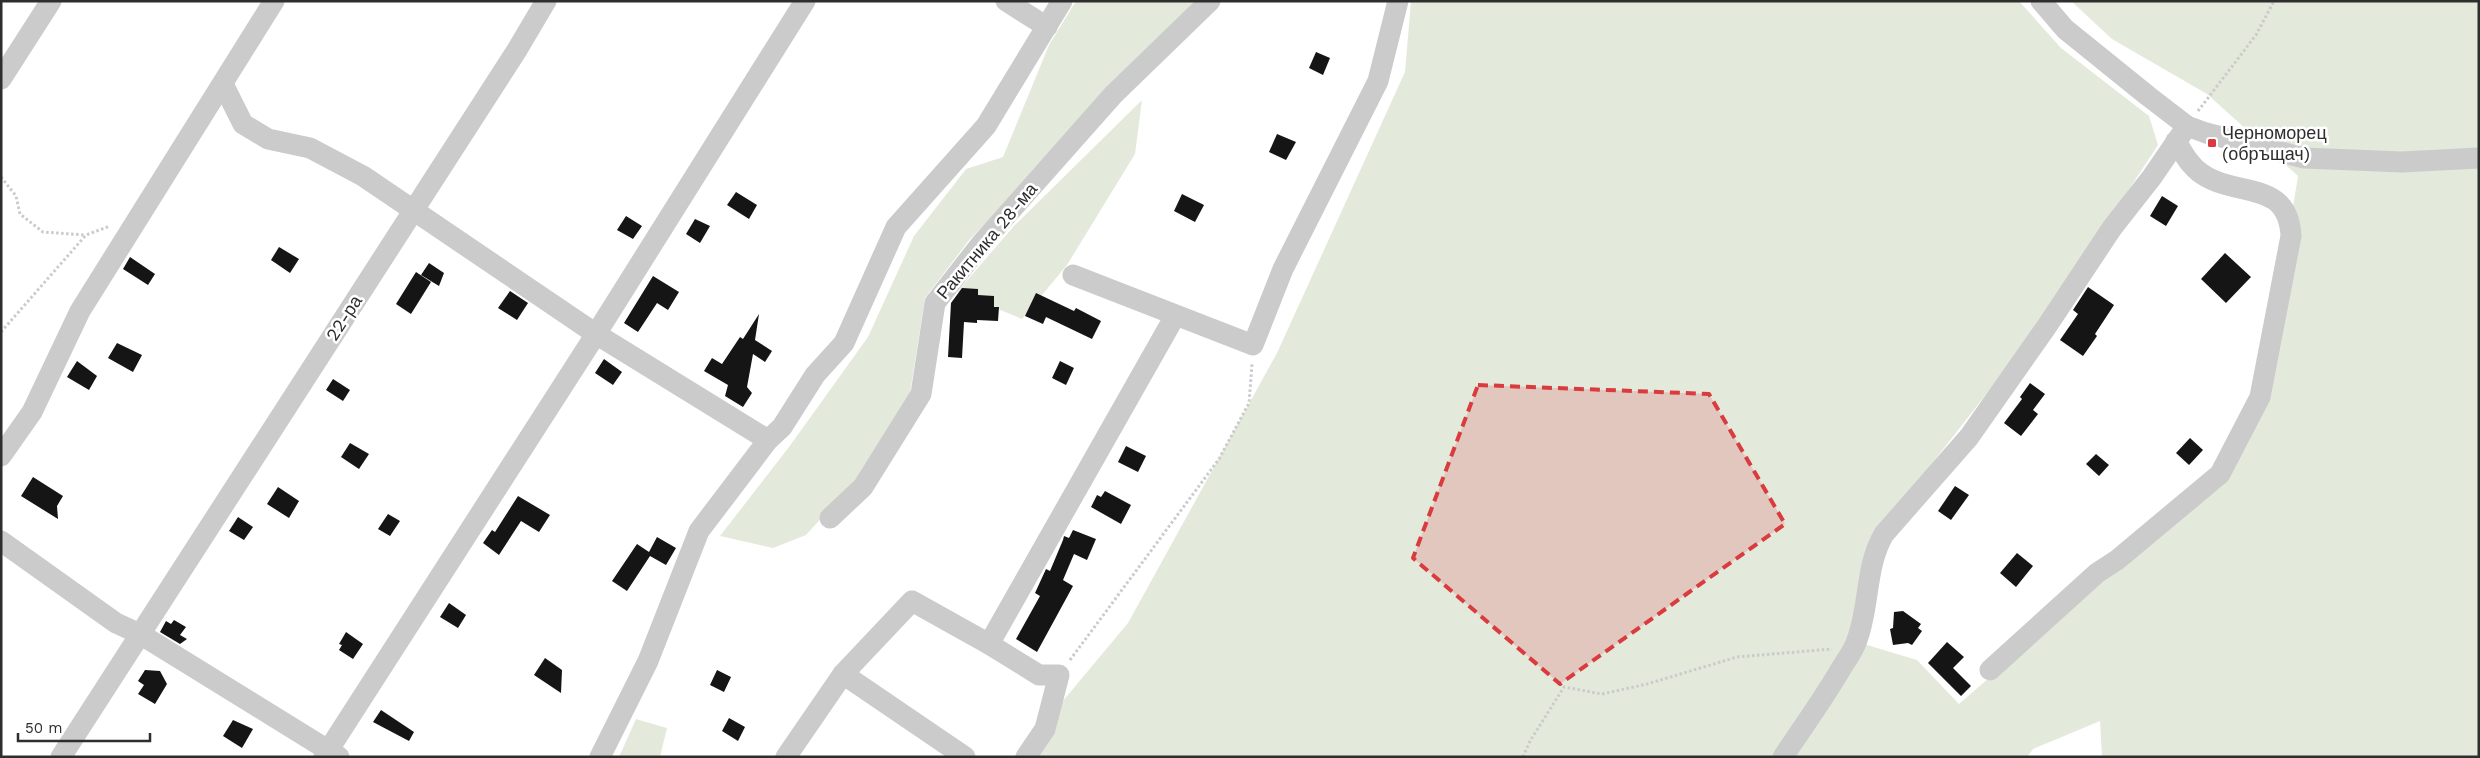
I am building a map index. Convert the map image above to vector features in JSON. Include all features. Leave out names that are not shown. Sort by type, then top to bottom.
[{"type":"street","points":[[1,79],[52,1]]},
{"type":"street","points":[[1,456],[32,412],[80,311],[274,1]]},
{"type":"street","name":"22-ра","points":[[62,757],[546,1]]},
{"type":"street","points":[[1,541],[116,623],[140,634],[331,754],[805,1]]},
{"type":"street","points":[[1006,1],[1047,27]]},
{"type":"street","points":[[600,757],[648,662],[699,531],[768,440],[782,427],[815,374],[844,343],[896,227],[986,126],[1062,1]]},
{"type":"street","name":"Ракитника 28-ма","points":[[830,518],[863,487],[921,394],[935,303],[981,244],[1113,95],[1210,1]]},
{"type":"street","points":[[1073,275],[1253,345],[1283,268],[1378,81],[1398,1]]},
{"type":"street","points":[[1990,670],[2097,573],[2117,560],[2217,478],[2260,397],[2291,236],[2290,218],[2284,208],[2275,200],[2259,193],[2221,183],[2202,174],[2191,164],[2182,133],[2066,28],[2041,1]]},
{"type":"street","points":[[222,84],[243,124],[268,139],[310,148],[363,176],[596,334],[768,440]]},
{"type":"street","points":[[2182,133],[2206,133],[2304,158],[2402,162],[2479,158]]},
{"type":"street","points":[[1783,757],[1830,688],[1857,642],[1867,609],[1872,563],[1876,548],[1884,534],[1969,437],[2047,326],[2112,228],[2152,177],[2182,133]]},
{"type":"street","points":[[989,644],[1175,316]]},
{"type":"street","points":[[786,757],[843,674],[912,601],[989,644],[1038,675],[1059,675],[1045,729],[1026,757]]},
{"type":"street","points":[[843,674],[965,757]]},
{"type":"path","points":[[2182,133],[2256,35],[2274,1]]},
{"type":"path","points":[[1,177],[16,196],[20,214],[43,232],[86,235],[113,224]]},
{"type":"path","points":[[1,332],[86,235]]},
{"type":"path","points":[[1059,675],[1219,459],[1249,403],[1253,345]]},
{"type":"path","points":[[1523,757],[1530,741],[1564,687],[1602,694],[1647,684],[1737,657],[1822,651],[1857,642]]},
{"type":"highlighted area","points":[[1478,385],[1709,394],[1785,524],[1560,684],[1413,558]]},
{"type":"shaded area","points":[[1076,1],[1206,1],[970,239],[925,298],[910,393],[856,480],[806,535],[773,548],[720,536],[789,447],[868,337],[914,236],[966,169],[1003,157],[1049,45]]},
{"type":"shaded area","points":[[1411,1],[2019,1],[2061,48],[2149,116],[2158,145],[2041,324],[1869,544],[1857,642],[1917,660],[1959,704],[2219,478],[2262,398],[2298,176],[2207,94],[2112,39],[2071,1],[2479,1],[2479,757],[2102,757],[2100,721],[2033,749],[2027,757],[1016,757],[1128,623],[1277,353],[1405,72]]},
{"type":"shaded area","points":[[1142,100],[1135,154],[1067,265],[1022,319],[957,292],[1014,226]]},
{"type":"shaded area","points":[[636,719],[667,728],[660,757],[619,757]]},
{"type":"building","points":[[1316,52],[1330,58],[1323,75],[1309,68]]},
{"type":"building","points":[[1277,134],[1296,142],[1286,160],[1269,152]]},
{"type":"building","points":[[736,192],[757,205],[749,219],[727,205]]},
{"type":"building","points":[[1182,194],[1204,205],[1195,222],[1174,211]]},
{"type":"building","points":[[2162,196],[2178,206],[2166,226],[2150,216]]},
{"type":"building","points":[[626,216],[642,226],[633,239],[617,230]]},
{"type":"building","points":[[695,219],[710,226],[700,243],[686,234]]},
{"type":"building","points":[[279,247],[299,259],[290,273],[271,260]]},
{"type":"building","points":[[2225,253],[2251,277],[2226,303],[2201,279]]},
{"type":"building","points":[[130,257],[155,274],[148,285],[123,269]]},
{"type":"building","points":[[429,263],[444,273],[439,286],[421,275]]},
{"type":"building","points":[[416,272],[431,282],[411,314],[396,304]]},
{"type":"building","points":[[653,276],[679,292],[668,310],[657,303],[638,332],[624,323]]},
{"type":"building","points":[[2088,287],[2114,305],[2095,334],[2097,336],[2083,356],[2060,340],[2078,314],[2073,310]]},
{"type":"building","points":[[962,288],[978,289],[978,295],[994,296],[994,307],[999,307],[998,321],[977,320],[977,323],[964,322],[962,358],[948,357],[951,303]]},
{"type":"building","points":[[510,291],[528,303],[517,320],[498,308]]},
{"type":"building","points":[[1036,293],[1074,311],[1076,308],[1101,321],[1092,339],[1046,317],[1043,324],[1025,316]]},
{"type":"building","points":[[759,314],[755,340],[772,351],[765,362],[753,354],[747,387],[752,393],[743,407],[725,396],[728,385],[704,371],[712,358],[722,364],[740,337],[743,339]]},
{"type":"building","points":[[117,343],[142,355],[133,372],[108,358]]},
{"type":"building","points":[[604,359],[622,372],[613,385],[595,373]]},
{"type":"building","points":[[77,361],[97,376],[89,390],[67,377]]},
{"type":"building","points":[[1060,361],[1074,368],[1066,385],[1052,378]]},
{"type":"building","points":[[333,379],[350,390],[343,401],[326,390]]},
{"type":"building","points":[[2030,383],[2045,394],[2033,410],[2038,414],[2021,436],[2004,423],[2022,399],[2020,397]]},
{"type":"building","points":[[2190,438],[2203,450],[2189,465],[2176,453]]},
{"type":"building","points":[[350,443],[369,454],[359,469],[341,457]]},
{"type":"building","points":[[1126,446],[1146,456],[1138,472],[1118,462]]},
{"type":"building","points":[[2096,454],[2109,465],[2099,476],[2086,464]]},
{"type":"building","points":[[33,477],[63,496],[57,506],[58,519],[21,496]]},
{"type":"building","points":[[1955,486],[1969,495],[1951,520],[1938,511]]},
{"type":"building","points":[[278,487],[299,501],[289,518],[267,504]]},
{"type":"building","points":[[1105,491],[1131,505],[1121,524],[1091,507],[1097,495],[1101,497]]},
{"type":"building","points":[[518,496],[550,515],[539,532],[521,521],[499,555],[483,543],[492,530],[495,532]]},
{"type":"building","points":[[388,514],[400,521],[390,536],[378,529]]},
{"type":"building","points":[[238,517],[253,527],[244,540],[229,531]]},
{"type":"building","points":[[1073,530],[1096,539],[1087,560],[1074,554],[1063,580],[1073,586],[1037,652],[1016,639],[1040,596],[1035,593],[1046,569],[1050,571],[1064,536],[1069,538]]},
{"type":"building","points":[[657,537],[676,548],[666,565],[650,556],[627,591],[612,581],[637,544],[649,552]]},
{"type":"building","points":[[2017,553],[2033,566],[2016,587],[2000,573]]},
{"type":"building","points":[[449,603],[466,615],[458,628],[440,617]]},
{"type":"building","points":[[1903,611],[1921,624],[1918,628],[1922,631],[1912,645],[1908,643],[1893,645],[1890,629],[1893,628],[1894,612]]},
{"type":"building","points":[[174,620],[186,627],[180,635],[187,639],[180,644],[160,632],[166,621],[171,624]]},
{"type":"building","points":[[346,632],[363,644],[353,659],[339,650],[342,645],[339,644]]},
{"type":"building","points":[[1947,642],[1964,657],[1953,668],[1971,686],[1961,696],[1928,663]]},
{"type":"building","points":[[545,658],[562,670],[561,693],[534,675]]},
{"type":"building","points":[[145,670],[160,671],[167,684],[155,704],[138,694],[144,685],[138,681]]},
{"type":"building","points":[[717,670],[731,677],[724,692],[710,685]]},
{"type":"building","points":[[381,710],[414,732],[409,741],[373,722]]},
{"type":"building","points":[[729,718],[745,727],[738,741],[722,731]]},
{"type":"building","points":[[233,720],[253,729],[242,748],[223,736]]},
{"type":"place","name":"Черноморец (обръщач)","points":[[2212,143]]}]
